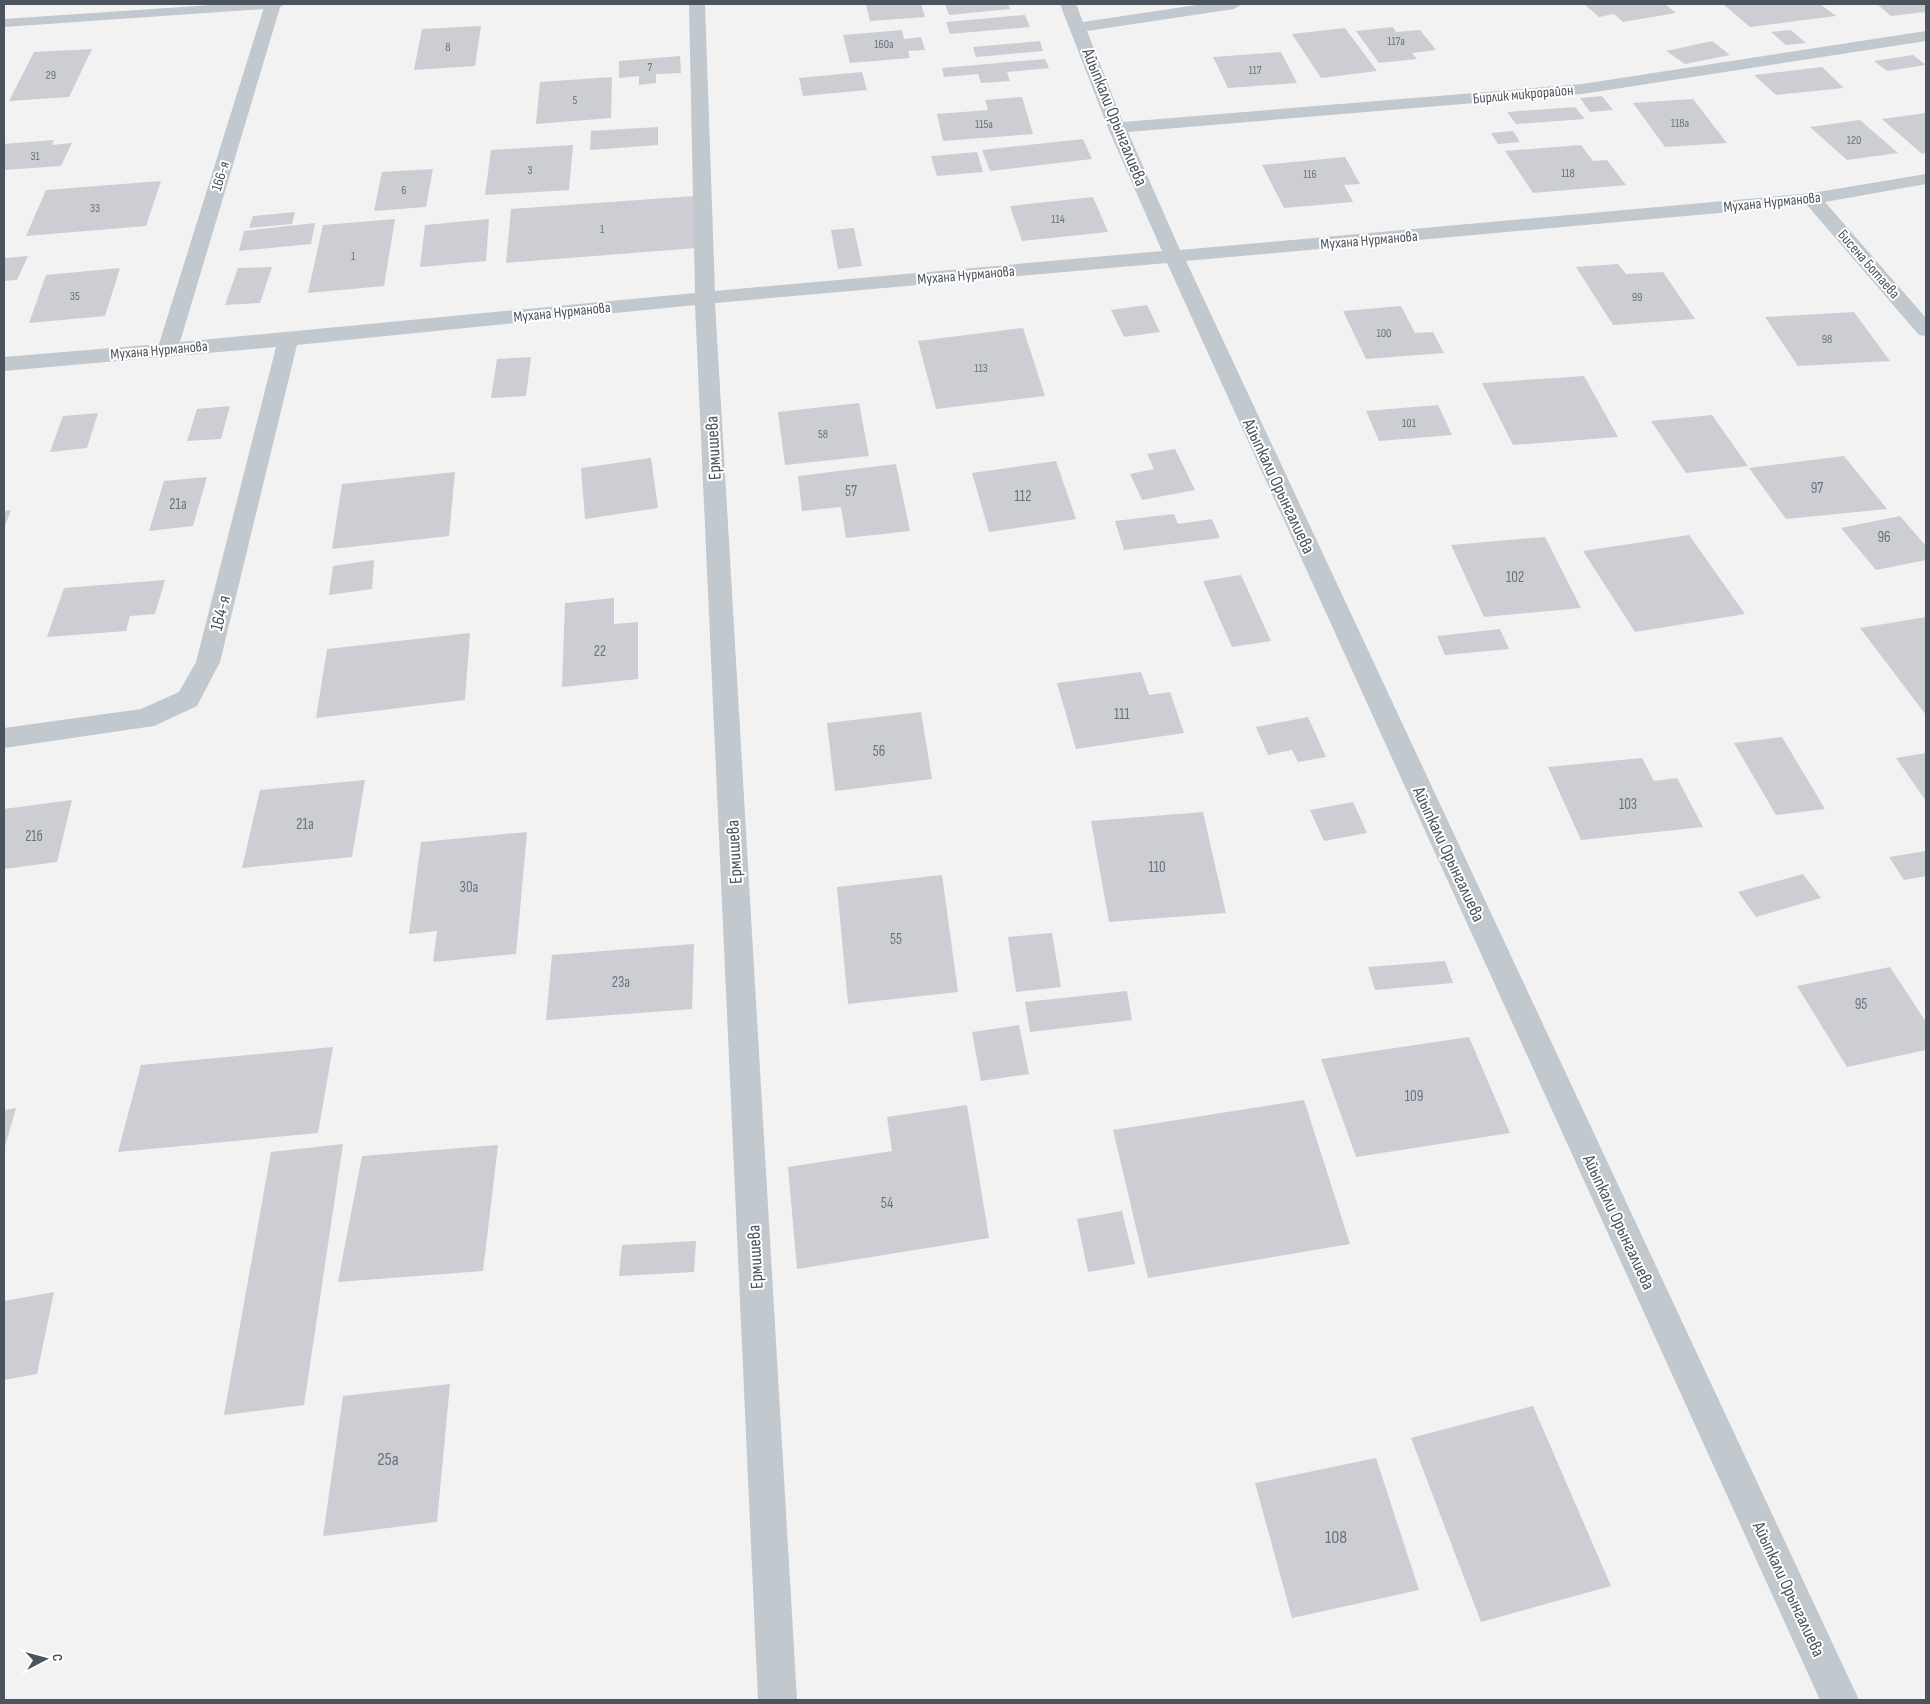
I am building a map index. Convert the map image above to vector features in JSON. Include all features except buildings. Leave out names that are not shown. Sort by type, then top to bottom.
[{"type":"street","name":"166-я","points":[[168,348],[273,4]]},
{"type":"street","name":"Ермишева","points":[[697,4],[705,298],[778,1700]]},
{"type":"street","points":[[1074,16],[1234,4]]},
{"type":"street","name":"Айыпкали Орынгалиева","points":[[1074,16],[1117,128],[1174,257],[1840,1700]]},
{"type":"street","name":"Бирлик микрорайон","points":[[1117,128],[1582,89],[1926,36]]},
{"type":"street","name":"Мухана Нурманова","points":[[4,364],[168,348],[288,339],[705,298],[1812,199],[1926,179]]},
{"type":"street","name":"Бисена Ботаева","points":[[1812,199],[1926,330]]},
{"type":"street","name":"164-я","points":[[4,738],[145,719],[188,699],[208,662],[288,339]]},
{"type":"lane","points":[[4,24],[279,4]]}]
